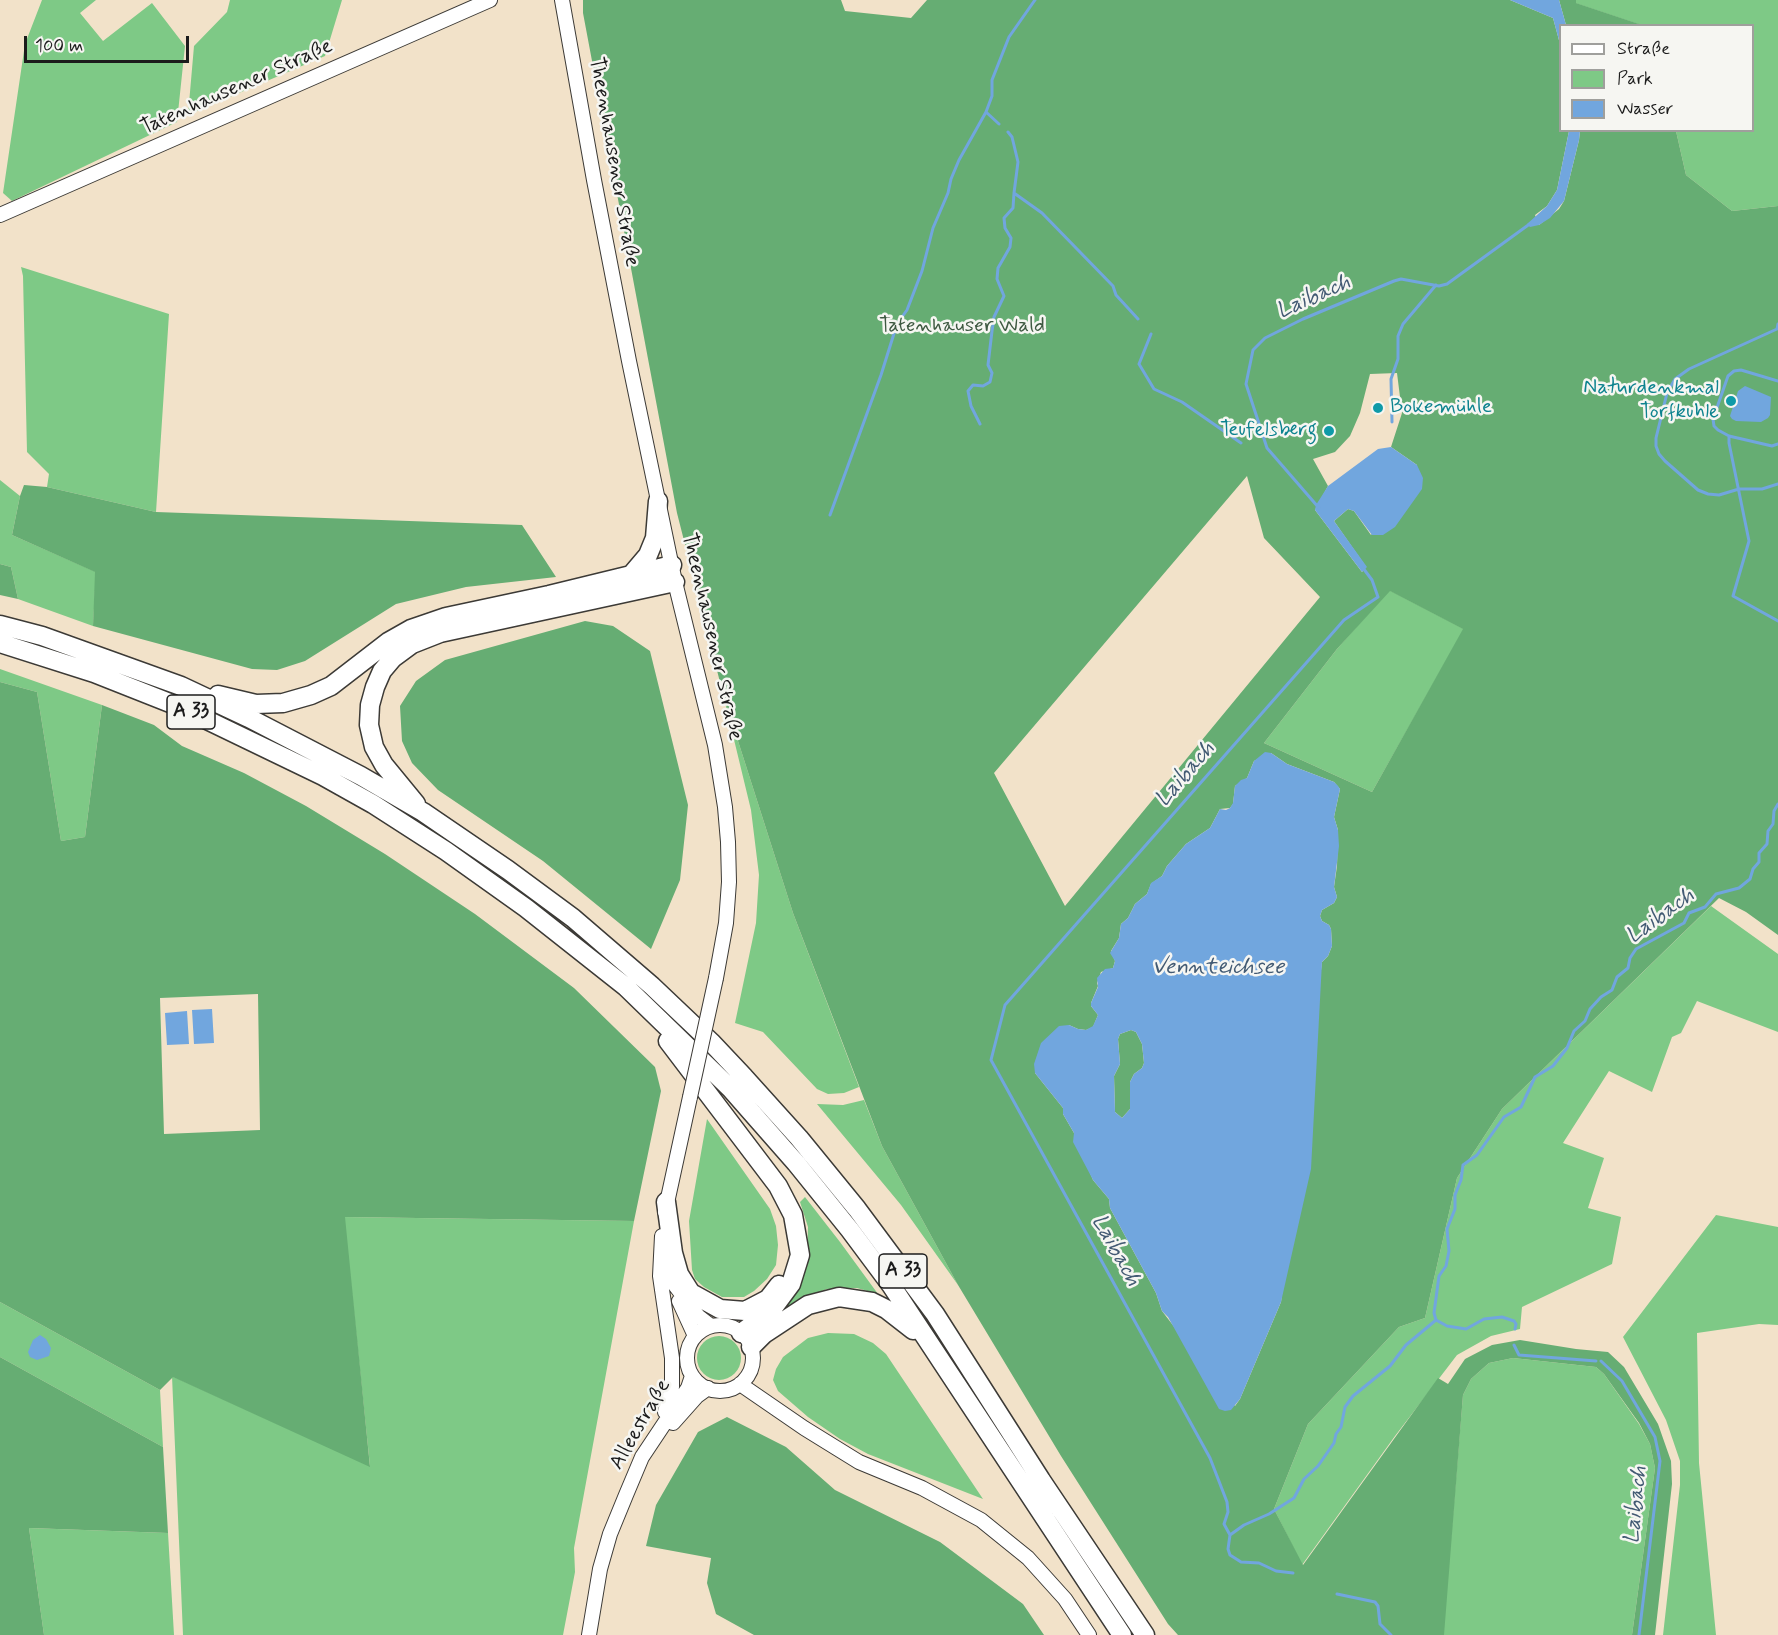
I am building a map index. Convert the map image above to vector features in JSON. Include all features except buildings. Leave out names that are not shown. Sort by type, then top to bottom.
[{"type":"highway","points":[[631,575],[648,555],[655,538],[658,501]]},
{"type":"highway","points":[[181,686],[256,704],[283,703],[311,695],[331,686],[388,642],[411,629],[446,617],[631,575],[673,573]]},
{"type":"highway","points":[[423,812],[384,765],[374,747],[369,725],[370,705],[375,687],[382,672],[393,658],[412,645],[440,633],[673,573]]},
{"type":"highway","name":"A 33","points":[[0,625],[42,636],[181,686],[361,776],[423,812],[508,870],[573,918],[652,986],[711,1042],[799,1138],[857,1209],[935,1314],[1144,1635]]},
{"type":"highway","name":"A 33","points":[[0,643],[94,673],[180,706],[323,776],[373,804],[446,851],[526,908],[626,987],[731,1089],[796,1163],[850,1230],[891,1286],[1122,1635]]},
{"type":"highway","points":[[626,987],[778,1186],[793,1215],[800,1255],[791,1284],[746,1340]]},
{"type":"highway","points":[[666,1202],[673,1253],[679,1274],[691,1293],[720,1310],[745,1311],[768,1299],[784,1280],[797,1233]]},
{"type":"highway","points":[[746,1340],[764,1334],[808,1305],[839,1297],[872,1302],[886,1309],[908,1325],[934,1351]]},
{"type":"main road","name":"Tatenhausener Straße","points":[[0,215],[490,0]]},
{"type":"main road","name":"Theenhausener Straße","points":[[562,0],[594,180],[658,501],[715,745],[725,807],[729,882],[726,922],[716,978],[666,1202],[662,1236],[669,1274],[674,1284],[698,1316],[711,1326]]},
{"type":"main road","points":[[642,1457],[667,1408],[672,1387],[672,1358],[660,1276],[662,1236]]},
{"type":"main road","name":"Theenhausener Straße","points":[[674,1284],[679,1302],[695,1336]]},
{"type":"main road","points":[[721,1325],[732,1327],[746,1340],[752,1360],[749,1372],[740,1384],[719,1391],[699,1383],[692,1376],[687,1356],[689,1345],[695,1336],[711,1326],[721,1325]]},
{"type":"main road","points":[[749,1372],[757,1383],[804,1428]]},
{"type":"main road","name":"Alleestraße","points":[[589,1635],[600,1569],[610,1534],[642,1457],[688,1388],[692,1376]]},
{"type":"main road","points":[[740,1384],[859,1462],[922,1488],[981,1520],[1028,1558],[1065,1599],[1089,1635]]},
{"type":"main road","name":"Alleestraße","points":[[626,1495],[647,1458],[671,1424],[697,1396],[708,1388]]},
{"type":"green space","points":[[42,0],[96,0],[80,13],[103,41],[152,3],[185,46],[177,122],[12,201],[3,193],[25,44]]},
{"type":"green space","points":[[230,0],[342,0],[325,56],[188,115],[194,46],[227,12]]},
{"type":"green space","name":"Tatenhauser Wald","points":[[583,0],[841,0],[845,11],[911,18],[927,0],[1510,0],[1553,18],[1559,40],[1559,132],[1569,132],[1557,190],[1547,206],[1535,215],[1539,225],[1559,209],[1564,201],[1580,132],[1676,132],[1686,175],[1732,211],[1778,206],[1778,935],[1746,912],[1719,898],[1502,1109],[1457,1178],[1425,1318],[1399,1327],[1308,1424],[1274,1509],[1303,1565],[1438,1378],[1448,1384],[1465,1359],[1492,1345],[1520,1340],[1608,1352],[1624,1367],[1658,1424],[1671,1461],[1672,1484],[1655,1635],[1632,1635],[1655,1468],[1650,1444],[1639,1423],[1604,1374],[1596,1367],[1513,1358],[1489,1363],[1471,1379],[1463,1395],[1444,1635],[1178,1635],[1168,1624],[1061,1456],[958,1285],[882,1146],[793,913],[723,694],[677,513],[583,13]],"holes":[[[1397,373],[1402,413],[1391,447],[1417,465],[1371,535],[1354,511],[1348,509],[1334,521],[1366,567],[1362,572],[1315,510],[1328,486],[1313,459],[1335,452],[1350,436],[1360,413],[1370,374]],[[1247,476],[1264,538],[1320,597],[1065,906],[994,773]],[[1390,591],[1463,629],[1372,792],[1264,743],[1337,649]],[[1271,753],[1287,764],[1334,782],[1340,789],[1334,817],[1338,830],[1334,887],[1337,897],[1334,903],[1322,910],[1320,916],[1331,929],[1332,946],[1328,956],[1322,962],[1281,1302],[1235,1406],[1162,1311],[1156,1293],[1110,1208],[1109,1199],[1093,1180],[1074,1133],[1063,1114],[1063,1108],[1035,1073],[1069,1025],[1086,1030],[1093,1027],[1098,1015],[1091,1003],[1098,986],[1097,983],[1101,972],[1113,968],[1115,961],[1111,951],[1119,938],[1121,924],[1128,918],[1135,904],[1147,894],[1151,884],[1162,876],[1167,866],[1186,844],[1210,828],[1220,809],[1230,808],[1233,804],[1235,786],[1247,778],[1254,761]]]},
{"type":"green space","points":[[1559,0],[1576,0],[1576,3],[1639,24],[1566,24]]},
{"type":"green space","points":[[1576,0],[1778,0],[1778,206],[1732,211],[1686,175],[1676,132],[1754,132],[1754,24],[1638,24],[1575,3]]},
{"type":"green space","points":[[21,267],[169,314],[156,512],[47,487],[49,474],[27,452]]},
{"type":"green space","points":[[0,480],[20,496],[12,535],[96,572],[93,626],[18,599],[11,567],[0,564]]},
{"type":"green space","points":[[24,485],[47,487],[156,512],[522,525],[556,577],[466,587],[396,604],[305,661],[277,670],[252,669],[93,626],[95,572],[12,535]]},
{"type":"green space","points":[[0,564],[11,567],[18,599],[0,595]]},
{"type":"green space","points":[[1389,590],[1464,629],[1372,792],[1264,743],[1337,649]]},
{"type":"green space","points":[[585,621],[613,626],[650,651],[688,805],[680,880],[651,949],[543,861],[438,790],[412,763],[402,741],[400,706],[416,681],[445,660]]},
{"type":"green space","points":[[0,669],[102,705],[85,837],[61,841],[37,692],[0,682]]},
{"type":"green space","points":[[0,682],[37,692],[61,841],[85,837],[102,705],[154,725],[182,746],[244,773],[306,806],[385,854],[475,914],[574,988],[655,1067],[661,1091],[634,1221],[345,1217],[370,1467],[173,1377],[160,1390],[0,1302]],"holes":[[[258,994],[260,1130],[164,1134],[160,998]]]},
{"type":"green space","points":[[723,694],[793,913],[859,1087],[844,1093],[828,1094],[817,1089],[763,1032],[735,1023],[756,923],[759,875],[751,810]]},
{"type":"green space","points":[[1711,906],[1778,954],[1778,1032],[1697,1001],[1681,1033],[1672,1037],[1652,1092],[1609,1071],[1563,1143],[1604,1158],[1588,1208],[1621,1217],[1612,1264],[1522,1307],[1520,1329],[1491,1336],[1457,1355],[1302,1565],[1274,1509],[1308,1424],[1399,1327],[1425,1318],[1457,1178],[1502,1109]]},
{"type":"green space","points":[[1131,1030],[1136,1032],[1142,1044],[1144,1063],[1130,1082],[1130,1109],[1122,1118],[1115,1112],[1114,1076],[1120,1064],[1118,1039],[1120,1034]]},
{"type":"green space","points":[[864,1100],[882,1146],[958,1285],[901,1205],[817,1104],[843,1105]]},
{"type":"green space","points":[[707,1119],[770,1209],[776,1226],[778,1245],[776,1265],[767,1279],[744,1297],[722,1297],[695,1279],[692,1270],[689,1221]]},
{"type":"green space","points":[[805,1197],[878,1294],[857,1288],[827,1289],[797,1300],[779,1313],[807,1256],[808,1227],[800,1202]]},
{"type":"green space","points":[[1716,1215],[1778,1227],[1778,1325],[1759,1324],[1697,1333],[1699,1463],[1716,1635],[1663,1635],[1680,1485],[1680,1461],[1666,1420],[1623,1337]]},
{"type":"green space","points":[[344,1217],[634,1221],[574,1548],[575,1572],[563,1635],[183,1635],[172,1376],[370,1466]]},
{"type":"green space","points":[[0,1302],[160,1390],[163,1447],[0,1357]]},
{"type":"green space","points":[[828,1333],[854,1334],[873,1343],[886,1354],[983,1499],[868,1454],[840,1439],[808,1417],[778,1391],[773,1380],[783,1357],[808,1338]]},
{"type":"green space","points":[[719,1336],[728,1337],[735,1342],[740,1349],[740,1367],[735,1374],[728,1379],[719,1380],[710,1379],[703,1374],[698,1367],[697,1358],[698,1349],[703,1342],[710,1337]]},
{"type":"green space","points":[[0,1357],[163,1447],[168,1533],[29,1528],[44,1635],[0,1635]]},
{"type":"green space","points":[[1513,1358],[1596,1367],[1604,1374],[1650,1444],[1655,1468],[1632,1635],[1444,1635],[1443,1633],[1463,1395],[1471,1379],[1489,1363]]},
{"type":"green space","points":[[727,1417],[786,1447],[835,1490],[940,1542],[1023,1604],[1044,1635],[754,1635],[716,1614],[707,1583],[711,1558],[646,1546],[656,1505],[698,1432]]},
{"type":"green space","points":[[29,1528],[168,1533],[174,1635],[44,1635]]},
{"type":"water","points":[[1510,0],[1559,0],[1566,24],[1559,24],[1559,40],[1553,18]]},
{"type":"water","points":[[1569,132],[1580,132],[1564,201],[1550,218],[1539,225],[1530,227],[1527,224],[1547,206],[1557,190]]},
{"type":"water","points":[[1745,386],[1771,397],[1768,418],[1761,422],[1732,419],[1730,416],[1738,391]]},
{"type":"water","points":[[1391,447],[1417,465],[1423,478],[1422,489],[1395,527],[1383,535],[1372,535],[1354,511],[1348,509],[1334,521],[1367,567],[1362,572],[1315,510],[1316,505],[1328,486],[1378,449]]},
{"type":"water","name":"Vennteichsee","points":[[1265,752],[1271,753],[1287,764],[1334,782],[1340,789],[1334,817],[1339,846],[1334,887],[1337,897],[1334,903],[1322,910],[1320,916],[1331,929],[1332,946],[1328,956],[1322,962],[1311,1169],[1281,1302],[1240,1399],[1231,1410],[1225,1411],[1219,1409],[1168,1317],[1162,1311],[1156,1293],[1110,1208],[1109,1199],[1093,1180],[1073,1142],[1074,1133],[1063,1114],[1063,1108],[1035,1073],[1034,1064],[1041,1043],[1059,1026],[1069,1025],[1086,1030],[1093,1026],[1098,1015],[1091,1006],[1098,987],[1097,978],[1105,969],[1113,968],[1115,961],[1110,953],[1119,938],[1121,924],[1128,918],[1135,904],[1147,894],[1151,883],[1162,876],[1167,866],[1186,844],[1210,828],[1220,809],[1230,808],[1233,803],[1235,786],[1247,778],[1254,761]],"holes":[[[1131,1030],[1136,1032],[1142,1044],[1144,1063],[1130,1082],[1130,1109],[1122,1118],[1115,1112],[1114,1076],[1120,1064],[1118,1039],[1120,1034]]]},
{"type":"water","points":[[212,1009],[214,1043],[194,1044],[192,1010]]},
{"type":"water","points":[[187,1011],[189,1044],[167,1045],[165,1013]]},
{"type":"water","points":[[40,1335],[46,1339],[51,1348],[49,1356],[37,1360],[30,1357],[28,1352],[33,1340]]},
{"type":"waterway","points":[[999,124],[986,112],[992,96],[992,80],[1009,37],[1035,0]]},
{"type":"waterway","points":[[830,515],[897,324],[907,310],[922,271],[933,228],[948,193],[951,179],[986,112]]},
{"type":"waterway","points":[[1008,132],[1012,137],[1018,162],[1014,193],[1042,213],[1113,286],[1116,295],[1138,319]]},
{"type":"waterway","points":[[980,424],[971,406],[968,391],[973,385],[983,386],[990,382],[992,373],[988,365],[994,317],[1004,296],[997,279],[998,268],[1010,247],[1011,238],[1005,228],[1004,218],[1013,208],[1014,193]]},
{"type":"waterway","name":"Laibach","points":[[1319,508],[1267,448],[1246,384],[1253,350],[1265,338],[1303,319],[1394,281],[1401,279],[1439,286],[1447,284],[1531,223]]},
{"type":"waterway","points":[[1392,422],[1391,379],[1398,359],[1398,336],[1403,324],[1436,285]]},
{"type":"waterway","points":[[1778,324],[1777,329],[1689,369],[1675,379],[1667,393],[1656,438],[1659,454],[1665,461],[1698,490],[1708,494],[1719,495],[1739,489],[1762,489],[1778,484]]},
{"type":"waterway","points":[[1151,334],[1139,364],[1154,389],[1182,402],[1241,443]]},
{"type":"waterway","points":[[1778,381],[1741,370],[1734,371],[1728,376],[1713,419],[1714,426],[1729,436],[1772,446],[1778,444]]},
{"type":"waterway","points":[[1729,436],[1749,541],[1733,596],[1778,621]]},
{"type":"waterway","name":"Laibach","points":[[1293,1573],[1276,1571],[1259,1563],[1241,1562],[1230,1555],[1228,1549],[1230,1535],[1224,1524],[1228,1512],[1227,1502],[1210,1458],[991,1060],[1005,1005],[1344,620],[1378,597],[1372,580],[1363,568]]},
{"type":"waterway","name":"Laibach","points":[[1515,1329],[1514,1321],[1502,1317],[1484,1319],[1466,1329],[1447,1326],[1436,1320],[1434,1313],[1439,1276],[1446,1266],[1449,1251],[1447,1229],[1455,1209],[1455,1195],[1461,1180],[1463,1165],[1477,1155],[1504,1117],[1521,1107],[1535,1077],[1553,1066],[1567,1048],[1574,1031],[1585,1021],[1590,1009],[1601,997],[1612,990],[1617,977],[1628,968],[1630,958],[1636,949],[1684,923],[1689,913],[1705,907],[1716,894],[1739,888],[1750,879],[1753,869],[1759,862],[1759,853],[1767,844],[1768,831],[1773,824],[1774,811],[1778,804]]},
{"type":"waterway","points":[[1230,1535],[1294,1498],[1304,1479],[1318,1466],[1334,1443],[1341,1427],[1345,1407],[1353,1396],[1390,1366],[1406,1345],[1436,1320]]},
{"type":"waterway","name":"Laibach","points":[[1514,1345],[1519,1355],[1596,1361]]},
{"type":"waterway","name":"Laibach","points":[[1601,1361],[1622,1381],[1655,1437],[1660,1461],[1639,1635]]},
{"type":"waterway","name":"Laibach","points":[[1337,1594],[1375,1602],[1378,1606],[1380,1624],[1391,1635]]},
{"type":"place","name":"Naturdenkmal Torfkuhle","points":[[1731,401]]},
{"type":"place","name":"Bokemühle","points":[[1378,408]]},
{"type":"place","name":"Teufelsberg","points":[[1329,431]]}]
